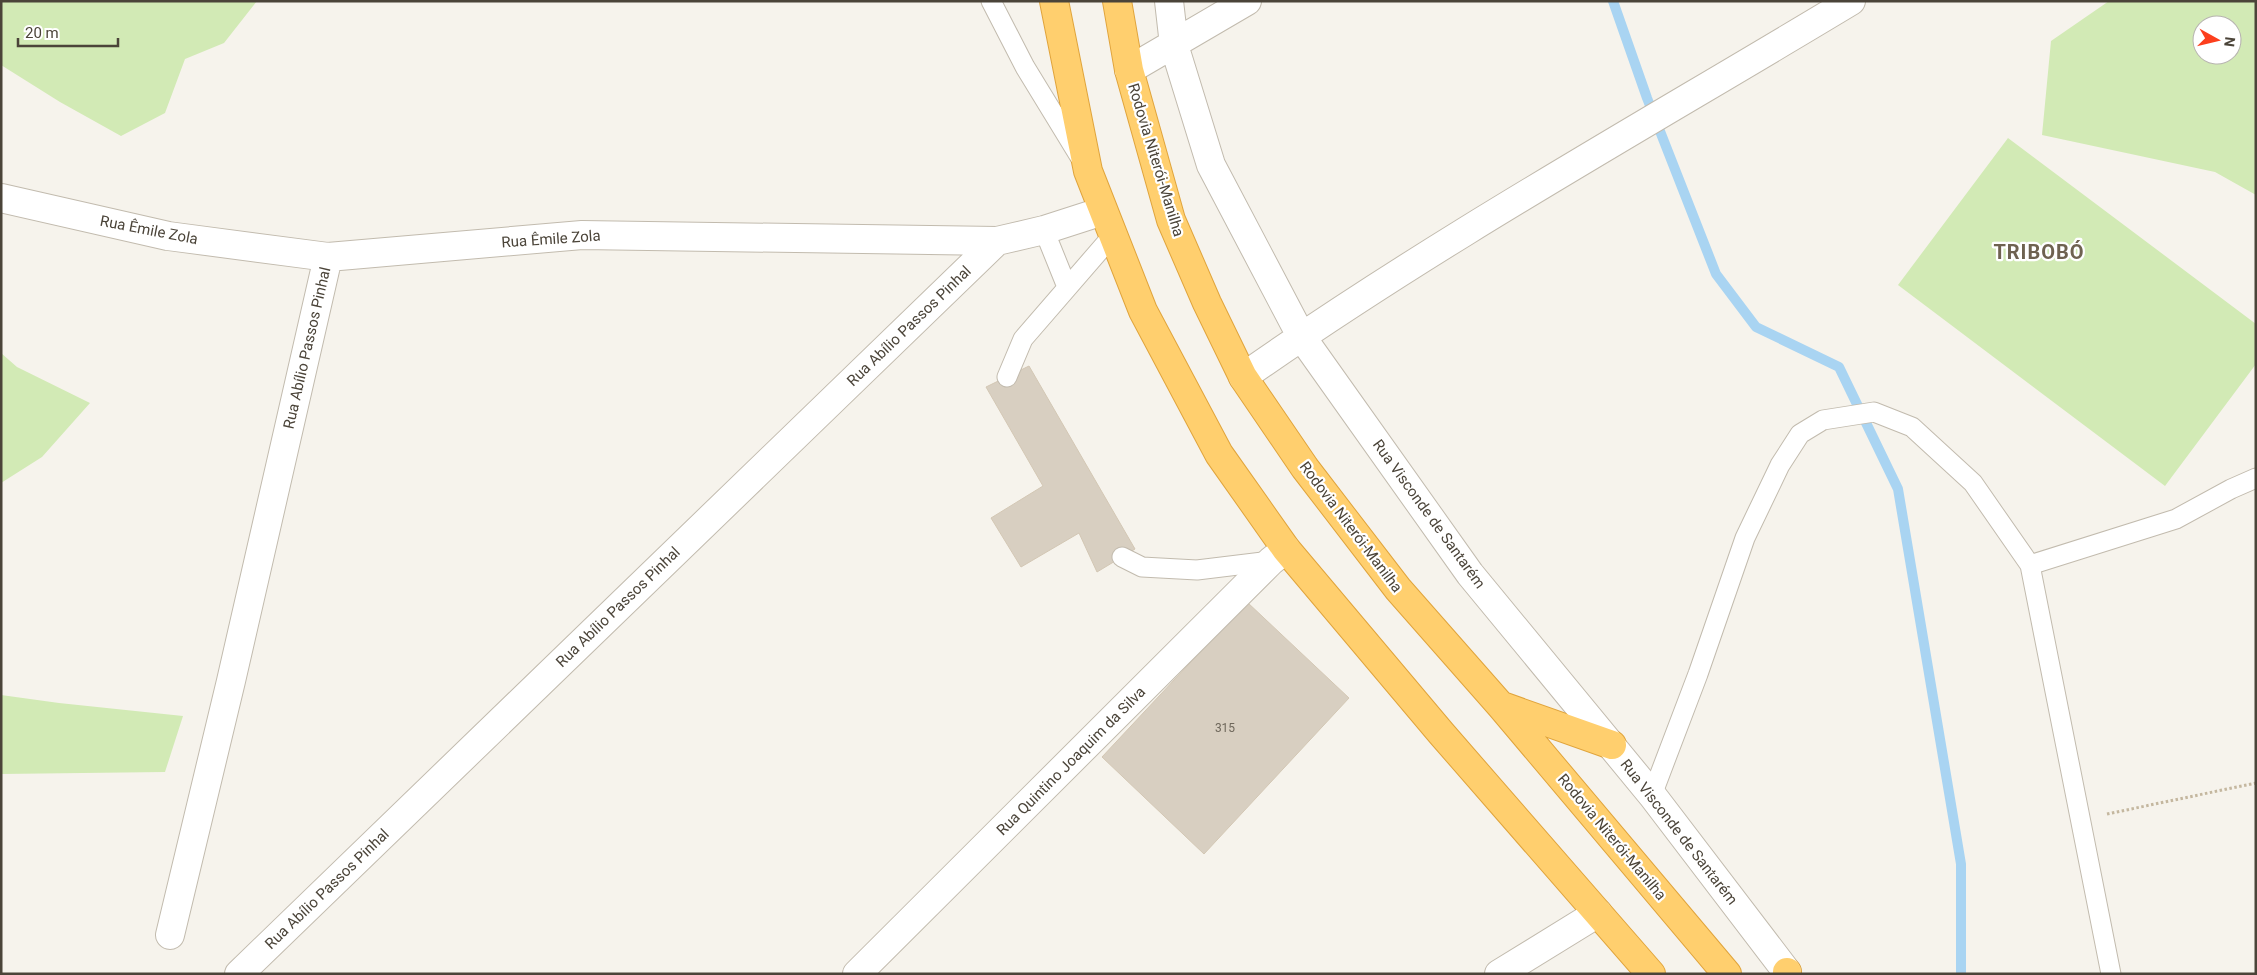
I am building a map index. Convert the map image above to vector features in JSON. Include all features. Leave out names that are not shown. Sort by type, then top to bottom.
[{"type":"highway","points":[[1054,1],[1088,171],[1143,311],[1220,454],[1278,555],[1441,733],[1651,974]]},
{"type":"highway","name":"Rodovia Niterói-Manilha","points":[[1117,1],[1129,70],[1172,220],[1207,303],[1242,377],[1305,468],[1398,589],[1501,706],[1727,974]]},
{"type":"highway","points":[[1501,706],[1612,745]]},
{"type":"street","name":"Rua Visconde de Santarém","points":[[1169,1],[1174,45],[1211,165],[1301,336],[1470,574],[1652,795],[1787,973]]},
{"type":"street","points":[[1129,70],[1246,1]]},
{"type":"street","points":[[1242,377],[1301,336],[1592,153],[1678,106],[1851,1]]},
{"type":"street","name":"Rua Êmile Zola","points":[[1,198],[168,236],[328,257],[582,235],[997,241],[1044,230],[1108,223]]},
{"type":"street","name":"Rua Abílio Passos Pinhal","points":[[239,974],[997,241]]},
{"type":"street","name":"Rua Abílio Passos Pinhal","points":[[170,935],[328,257]]},
{"type":"street","name":"Rua Quintino Joaquim da Silva","points":[[857,974],[1278,555]]},
{"type":"street","points":[[1499,974],[1598,913]]},
{"type":"lane","points":[[992,1],[1025,67],[1088,171]]},
{"type":"lane","points":[[1007,377],[1024,339],[1067,287],[1108,223]]},
{"type":"lane","points":[[1044,230],[1067,287]]},
{"type":"lane","points":[[1652,795],[1698,674],[1744,538],[1780,465],[1800,434],[1823,420],[1874,412],[1912,427],[1973,483],[2030,565],[2082,819],[2111,974]]},
{"type":"lane","points":[[2030,565],[2176,520],[2231,489],[2256,478]]},
{"type":"lane","points":[[1122,557],[1142,567],[1197,570],[1278,555]]},
{"type":"path","points":[[2082,819],[2256,784]]},
{"type":"green space","points":[[1,1],[257,1],[224,43],[185,59],[165,113],[121,136],[60,102],[1,65]]},
{"type":"green space","points":[[2109,1],[2256,1],[2256,195],[2215,172],[2042,135],[2051,41]]},
{"type":"green space","points":[[2008,138],[2256,324],[2256,364],[2165,486],[1898,285]]},
{"type":"green space","points":[[1,353],[17,367],[90,403],[42,457],[1,483]]},
{"type":"green space","points":[[1,695],[183,716],[165,772],[1,774]]},
{"type":"building","points":[[1029,366],[1135,549],[1097,572],[1079,533],[1021,567],[991,518],[1043,486],[986,387]]},
{"type":"building","points":[[1247,602],[1349,698],[1204,854],[1102,757]]},
{"type":"waterway","points":[[1613,1],[1647,98],[1716,274],[1756,327],[1839,367],[1898,489],[1961,864],[1961,974]]},
{"type":"district","name":"TRIBOBÓ","points":[[2039,252]]}]
